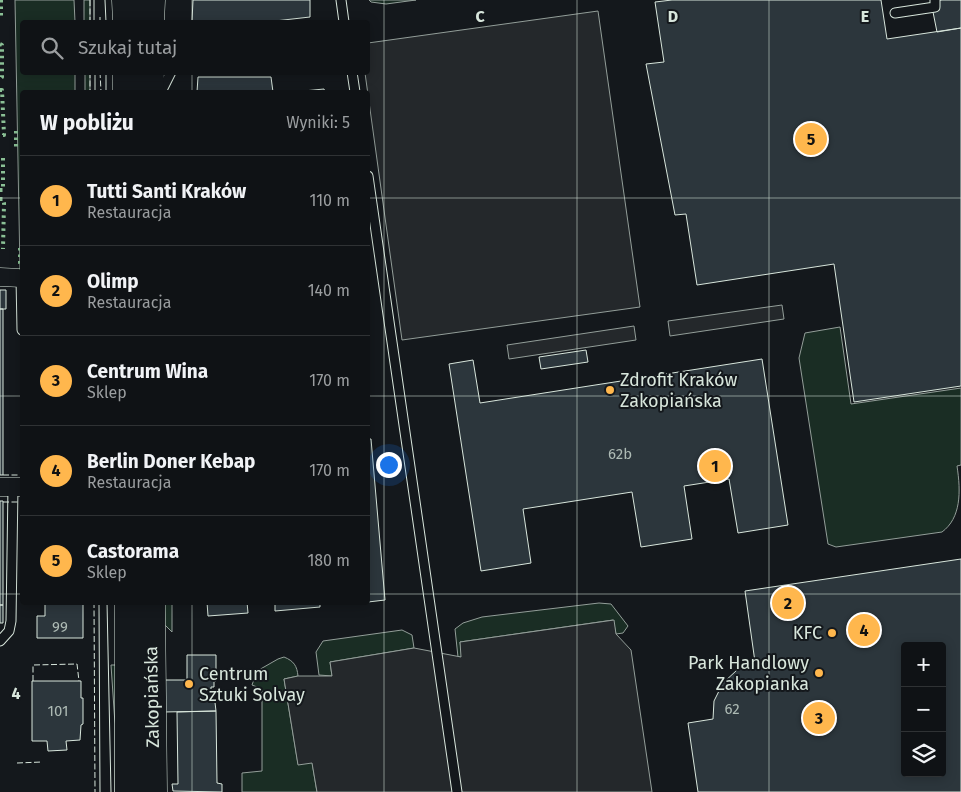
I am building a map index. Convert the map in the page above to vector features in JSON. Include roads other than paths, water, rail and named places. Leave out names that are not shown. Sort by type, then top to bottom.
[{"type":"main road","points":[[126,0],[127,20]]},
{"type":"main road","points":[[150,20],[151,0]]},
{"type":"main road","points":[[127,75],[128,90]]},
{"type":"main road","points":[[150,75],[150,90]]},
{"type":"main road","name":"Zakopiańska","points":[[129,605],[129,792]]},
{"type":"main road","name":"Zakopiańska","points":[[151,605],[153,792]]},
{"type":"street","points":[[0,277],[20,278]]},
{"type":"lane","points":[[342,0],[344,20]]},
{"type":"lane","points":[[895,13],[935,7],[935,0]]},
{"type":"lane","points":[[162,90],[170,75]]},
{"type":"lane","points":[[352,75],[355,90]]},
{"type":"lane","points":[[370,190],[457,792]]},
{"type":"lane","points":[[0,641],[9,630],[11,621],[12,487]]},
{"type":"tram line","points":[[94,0],[94,20]]},
{"type":"tram line","points":[[105,0],[106,20]]},
{"type":"tram line","points":[[95,75],[95,90]]},
{"type":"tram line","points":[[106,75],[106,90]]},
{"type":"tram line","points":[[99,605],[100,792]]},
{"type":"tram line","points":[[107,605],[111,792]]},
{"type":"place","name":"Castorama","points":[[811,139]]},
{"type":"place","name":"Zdrofit Kraków Zakopiańska","points":[[610,390]]},
{"type":"place","name":"Tutti Santi Kraków","points":[[715,466]]},
{"type":"place","name":"Olimp","points":[[788,603]]},
{"type":"place","name":"Berlin Doner Kebap","points":[[864,630]]},
{"type":"place","name":"KFC","points":[[832,633]]},
{"type":"place","name":"Park Handlowy Zakopianka","points":[[819,673]]},
{"type":"place","name":"Centrum Sztuki Solvay","points":[[189,684]]},
{"type":"place","name":"Centrum Wina","points":[[819,718]]}]
